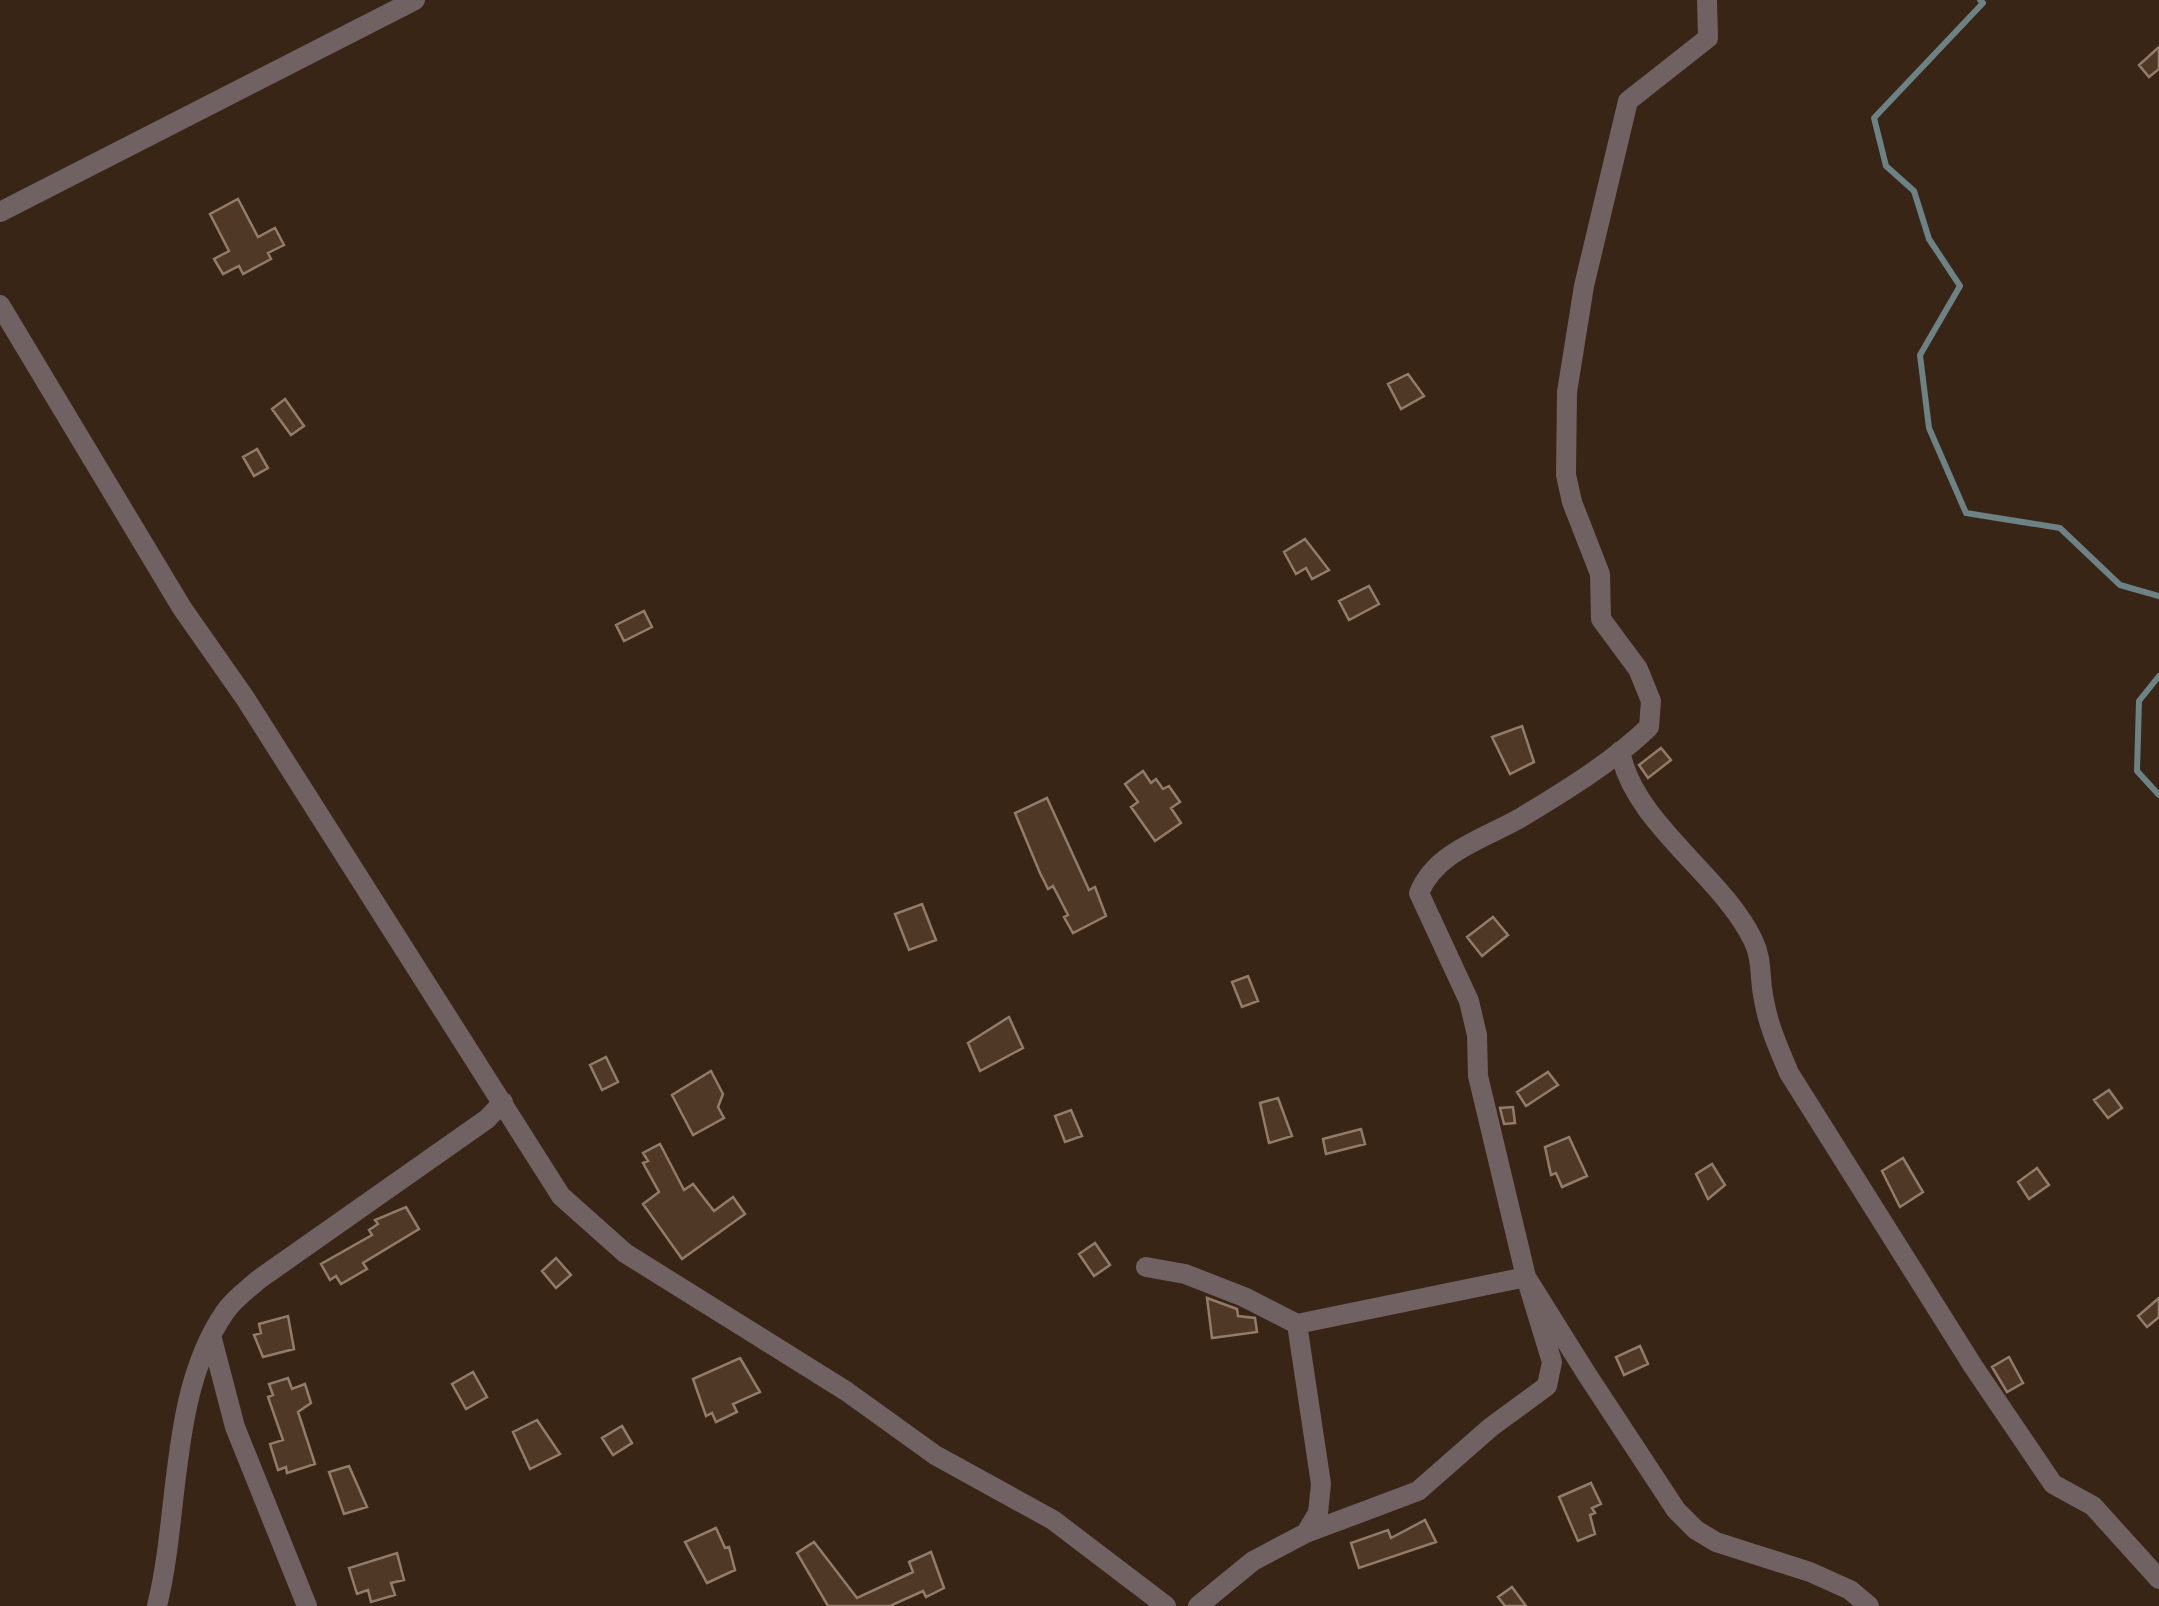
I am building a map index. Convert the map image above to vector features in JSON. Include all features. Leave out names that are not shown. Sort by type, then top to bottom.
[{"type":"street","points":[[0,212],[415,0]]},
{"type":"street","points":[[1198,1606],[1252,1561],[1306,1533],[1418,1492],[1491,1427],[1546,1386],[1552,1362],[1526,1277],[1478,1076],[1478,1035],[1469,1001],[1419,893],[1426,876],[1447,857],[1524,816],[1650,727],[1651,701],[1638,669],[1601,619],[1600,574],[1572,502],[1566,474],[1566,392],[1584,286],[1628,101],[1708,38],[1707,0]]},
{"type":"street","points":[[0,305],[182,608],[245,698],[503,1102],[543,1173],[598,1234],[846,1391],[898,1432],[1054,1520],[1166,1606]]},
{"type":"street","points":[[1620,751],[1624,767],[1665,832],[1752,938],[1762,966],[1763,997],[1772,1034],[1789,1073],[1973,1366],[2053,1484],[2063,1493],[2094,1506],[2159,1579]]},
{"type":"street","points":[[157,1606],[176,1465],[197,1375],[225,1311],[258,1280],[487,1119],[503,1102]]},
{"type":"street","points":[[1146,1267],[1215,1285],[1296,1324],[1526,1277]]},
{"type":"street","points":[[1526,1277],[1676,1510],[1696,1530],[1716,1542],[1824,1578],[1850,1590],[1869,1606]]},
{"type":"street","points":[[1296,1324],[1321,1484],[1318,1513],[1306,1533]]},
{"type":"street","points":[[212,1339],[234,1428],[308,1606]]},
{"type":"building","points":[[2159,47],[2159,69],[2149,77],[2139,65]]},
{"type":"building","points":[[238,199],[258,237],[275,228],[284,245],[268,253],[271,259],[243,274],[239,266],[223,274],[214,259],[229,251],[210,214]]},
{"type":"building","points":[[1408,374],[1424,396],[1401,409],[1388,384]]},
{"type":"building","points":[[285,399],[304,426],[291,435],[272,409]]},
{"type":"building","points":[[257,449],[268,468],[254,476],[243,457]]},
{"type":"building","points":[[1305,539],[1329,570],[1312,579],[1306,568],[1296,574],[1284,552]]},
{"type":"building","points":[[1369,586],[1379,604],[1349,620],[1339,601]]},
{"type":"building","points":[[644,611],[652,627],[624,641],[616,625]]},
{"type":"building","points":[[1522,726],[1534,762],[1510,774],[1492,737]]},
{"type":"building","points":[[1661,748],[1671,760],[1648,778],[1639,765]]},
{"type":"building","points":[[1143,771],[1151,783],[1156,779],[1163,789],[1169,786],[1180,802],[1171,808],[1181,823],[1155,841],[1131,807],[1138,802],[1125,784]]},
{"type":"building","points":[[1047,798],[1089,890],[1095,887],[1106,916],[1073,933],[1053,886],[1048,889],[1040,873],[1015,813]]},
{"type":"building","points":[[922,904],[936,940],[909,950],[895,914]]},
{"type":"building","points":[[1493,917],[1508,935],[1482,956],[1467,937]]},
{"type":"building","points":[[1248,976],[1258,1001],[1242,1007],[1232,982]]},
{"type":"building","points":[[1009,1017],[1023,1048],[980,1071],[968,1043]]},
{"type":"building","points":[[606,1057],[618,1082],[602,1090],[590,1065]]},
{"type":"building","points":[[711,1071],[723,1094],[718,1107],[724,1118],[693,1135],[672,1095]]},
{"type":"building","points":[[1548,1072],[1558,1085],[1526,1106],[1517,1092]]},
{"type":"building","points":[[2109,1090],[2122,1108],[2108,1118],[2094,1100]]},
{"type":"building","points":[[1278,1098],[1292,1136],[1269,1143],[1260,1103]]},
{"type":"building","points":[[1513,1107],[1515,1123],[1504,1124],[1500,1108]]},
{"type":"building","points":[[1071,1110],[1082,1136],[1065,1142],[1055,1116]]},
{"type":"building","points":[[1361,1129],[1365,1144],[1326,1154],[1323,1139]]},
{"type":"building","points":[[1569,1137],[1587,1176],[1562,1187],[1556,1173],[1551,1175],[1545,1147]]},
{"type":"building","points":[[660,1144],[684,1190],[693,1184],[714,1211],[733,1197],[745,1214],[682,1259],[643,1204],[659,1192],[643,1163],[648,1161],[643,1153]]},
{"type":"building","points":[[1903,1158],[1923,1192],[1900,1207],[1882,1171]]},
{"type":"building","points":[[1712,1164],[1725,1185],[1708,1199],[1696,1174]]},
{"type":"building","points":[[2037,1168],[2049,1185],[2029,1199],[2018,1182]]},
{"type":"building","points":[[406,1207],[419,1229],[363,1263],[367,1269],[341,1284],[336,1276],[330,1280],[321,1264],[372,1235],[369,1230],[378,1224],[375,1220]]},
{"type":"building","points":[[1095,1243],[1110,1265],[1094,1276],[1079,1254]]},
{"type":"building","points":[[556,1258],[571,1275],[556,1288],[542,1271]]},
{"type":"building","points":[[1207,1298],[1237,1309],[1238,1316],[1255,1318],[1257,1332],[1212,1338]]},
{"type":"building","points":[[2159,1298],[2159,1317],[2147,1327],[2138,1316]]},
{"type":"building","points":[[288,1316],[294,1349],[263,1357],[254,1335],[261,1333],[259,1324]]},
{"type":"building","points":[[1640,1346],[1648,1364],[1624,1375],[1616,1357]]},
{"type":"building","points":[[2009,1357],[2023,1383],[2007,1392],[1992,1367]]},
{"type":"building","points":[[740,1358],[760,1392],[733,1404],[737,1412],[716,1422],[712,1413],[706,1416],[693,1379]]},
{"type":"building","points":[[473,1372],[487,1397],[466,1409],[452,1384]]},
{"type":"building","points":[[288,1378],[292,1389],[305,1384],[311,1403],[298,1412],[315,1464],[287,1473],[286,1467],[278,1470],[270,1444],[283,1440],[268,1397],[273,1395],[269,1384]]},
{"type":"building","points":[[537,1420],[560,1454],[530,1469],[513,1432]]},
{"type":"building","points":[[622,1426],[632,1443],[613,1455],[602,1438]]},
{"type":"building","points":[[349,1466],[367,1507],[344,1514],[329,1472]]},
{"type":"building","points":[[1591,1483],[1601,1504],[1592,1508],[1595,1513],[1590,1515],[1595,1534],[1578,1541],[1559,1497]]},
{"type":"building","points":[[1425,1520],[1436,1542],[1359,1568],[1351,1543],[1388,1530],[1391,1538]]},
{"type":"building","points":[[716,1528],[725,1548],[729,1547],[735,1570],[707,1583],[685,1542]]},
{"type":"building","points":[[814,1542],[857,1598],[913,1572],[909,1562],[931,1552],[944,1588],[926,1597],[923,1591],[890,1606],[828,1606],[797,1553]]},
{"type":"building","points":[[397,1553],[404,1580],[391,1583],[395,1595],[371,1602],[368,1590],[357,1594],[349,1568]]},
{"type":"building","points":[[1512,1587],[1526,1606],[1505,1606],[1498,1597]]},
{"type":"waterway","points":[[1980,0],[1983,3],[1874,118],[1886,166],[1914,191],[1929,239],[1960,286],[1920,355],[1929,428],[1966,513],[2060,528],[2120,585],[2159,596]]},
{"type":"waterway","points":[[2159,676],[2139,701],[2137,771],[2159,795]]}]
